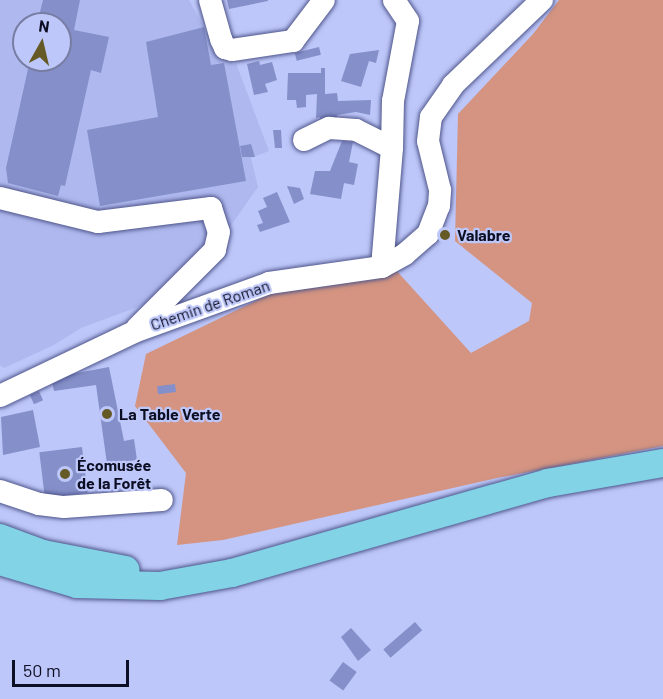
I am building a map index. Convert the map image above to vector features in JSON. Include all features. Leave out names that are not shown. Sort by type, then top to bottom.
[{"type":"main road","points":[[0,561],[77,584],[160,586],[232,573],[548,483],[663,463]]},
{"type":"main road","points":[[0,538],[43,554],[134,571],[218,564],[365,536]]},
{"type":"street","points":[[210,0],[221,39],[225,48],[232,50],[292,40],[324,0]]},
{"type":"street","points":[[382,267],[392,148],[393,101],[408,21],[394,0]]},
{"type":"street","name":"Chemin de Roman","points":[[0,396],[134,332],[269,283],[382,267],[428,234],[435,220],[440,190],[428,141],[431,117],[453,85],[542,0]]},
{"type":"street","points":[[304,140],[329,128],[356,130],[392,148]]},
{"type":"street","points":[[0,198],[98,222],[211,208],[219,232],[215,250],[134,332]]},
{"type":"street","points":[[0,491],[39,504],[64,507],[162,500]]},
{"type":"shaded area","points":[[0,0],[189,0],[213,44],[234,65],[236,63],[269,151],[251,158],[258,187],[230,227],[227,255],[197,285],[81,328],[54,345],[4,368],[0,365]]},
{"type":"shaded area","points":[[559,0],[663,0],[663,446],[497,478],[223,540],[177,545],[186,473],[135,406],[146,354],[280,289],[395,269],[471,353],[529,321],[532,303],[455,241],[458,114],[533,34]]},
{"type":"building","points":[[43,0],[80,0],[74,30],[109,37],[101,73],[91,70],[65,186],[61,185],[58,196],[8,183],[6,168],[27,72],[72,72],[72,12],[40,12]]},
{"type":"building","points":[[227,0],[268,0],[268,1],[229,9]]},
{"type":"building","points":[[204,27],[211,65],[224,63],[246,181],[100,206],[87,130],[158,117],[146,42]]},
{"type":"building","points":[[319,47],[321,55],[297,61],[295,53]]},
{"type":"building","points":[[379,50],[376,63],[369,61],[361,87],[341,81],[350,54]]},
{"type":"building","points":[[259,61],[260,65],[272,62],[277,80],[265,84],[268,92],[254,95],[247,64]]},
{"type":"building","points":[[321,68],[325,68],[325,94],[337,93],[338,101],[371,100],[370,115],[356,112],[337,115],[338,122],[321,125],[320,117],[316,118],[317,94],[306,95],[306,107],[297,108],[296,100],[287,100],[288,73],[321,73]]},
{"type":"building","points":[[273,130],[281,130],[282,148],[275,148]]},
{"type":"building","points":[[342,141],[353,142],[349,162],[358,164],[354,185],[344,183],[341,199],[310,194],[315,171],[330,171]]},
{"type":"building","points":[[251,144],[255,157],[242,157],[240,146]]},
{"type":"building","points":[[287,186],[300,188],[304,199],[294,204]]},
{"type":"building","points":[[277,192],[290,222],[260,232],[257,225],[263,223],[258,211],[267,207],[263,198]]},
{"type":"building","points":[[109,367],[124,441],[134,439],[137,460],[107,464],[96,385],[54,391],[51,378]]},
{"type":"building","points":[[175,384],[176,392],[158,394],[157,386]]},
{"type":"building","points":[[39,391],[43,400],[34,404],[30,395]]},
{"type":"building","points":[[33,410],[40,447],[3,455],[1,417]]},
{"type":"building","name":"Écomusée de la Forêt","points":[[82,447],[88,493],[45,498],[39,452]]},
{"type":"building","points":[[415,622],[422,630],[391,658],[383,650]]},
{"type":"building","points":[[351,628],[371,650],[358,661],[341,637]]},
{"type":"building","points":[[343,662],[357,672],[343,691],[329,681]]},
{"type":"place","name":"Valabre","points":[[445,235]]},
{"type":"place","name":"La Table Verte","points":[[107,414]]},
{"type":"place","name":"Écomusée de la Forêt","points":[[65,474]]}]
